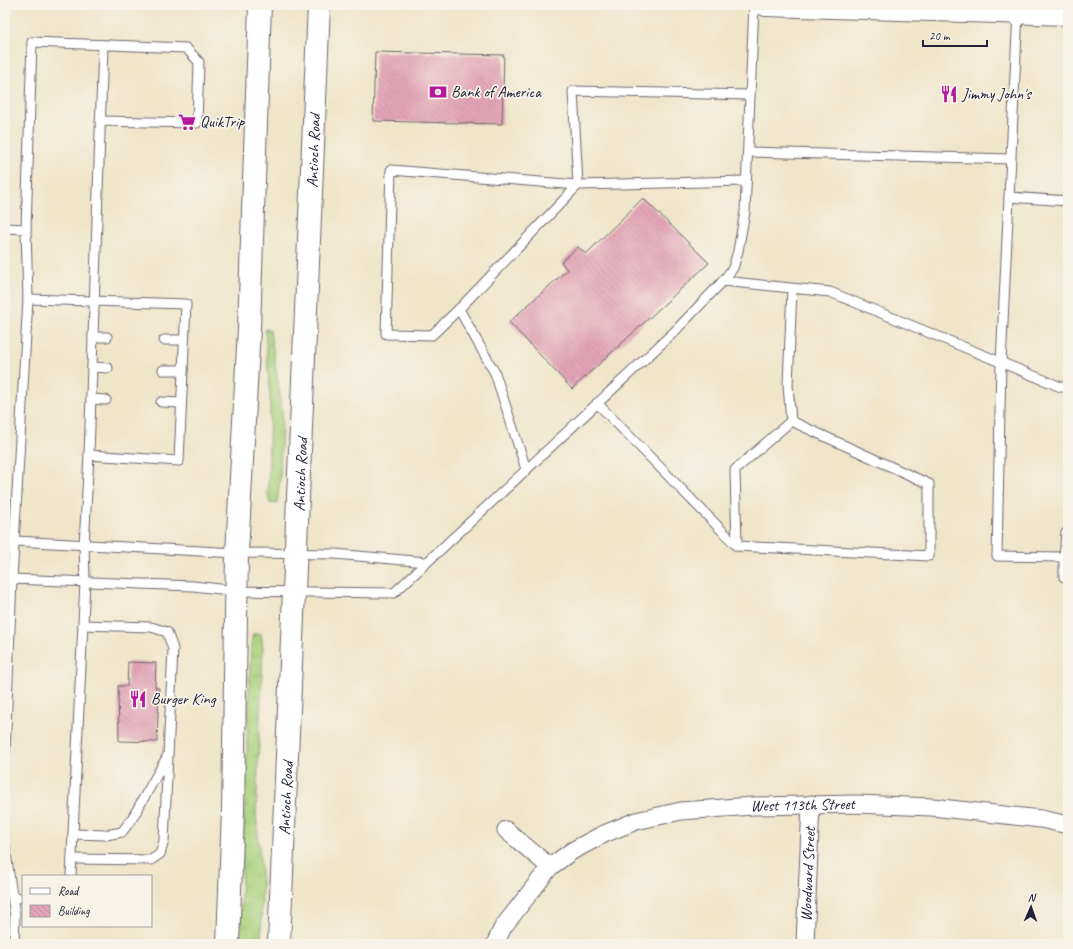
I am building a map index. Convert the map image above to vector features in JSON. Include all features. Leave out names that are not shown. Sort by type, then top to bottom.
[{"type":"main road","points":[[228,944],[233,811],[242,432],[249,328],[260,5]]},
{"type":"main road","name":"Antioch Road","points":[[279,944],[303,393],[310,292],[319,5]]},
{"type":"main road","points":[[766,5],[1018,9],[1068,14]]},
{"type":"street","name":"West 113th Street","points":[[495,944],[503,927],[550,867],[572,851],[604,834],[636,821],[681,811],[811,804],[856,804],[932,807],[1041,819],[1068,825]]},
{"type":"street","name":"Woodward Street","points":[[805,944],[811,804]]},
{"type":"street","points":[[506,830],[550,867]]},
{"type":"lane","points":[[12,579],[193,586],[238,591],[295,593],[394,593],[674,332],[723,281],[733,268],[738,251],[745,212],[754,5]]},
{"type":"lane","points":[[1018,9],[1001,363],[997,556],[1064,557]]},
{"type":"lane","points":[[5,753],[12,579],[28,299],[26,229],[32,42],[186,48],[199,62],[197,123],[100,121]]},
{"type":"lane","points":[[71,875],[85,581],[84,545],[89,455],[103,45]]},
{"type":"lane","points":[[746,181],[578,185],[391,170],[386,334],[432,335],[459,309],[578,185],[573,91],[750,95]]},
{"type":"lane","points":[[748,152],[1011,160]]},
{"type":"lane","points":[[1009,197],[1068,201]]},
{"type":"lane","points":[[5,228],[26,229]]},
{"type":"lane","points":[[723,281],[830,292],[1061,387],[1068,387]]},
{"type":"lane","points":[[791,421],[788,385],[792,288]]},
{"type":"lane","points":[[28,299],[186,304],[179,461],[89,455]]},
{"type":"lane","points":[[459,309],[495,373],[526,469]]},
{"type":"lane","points":[[93,337],[107,337]]},
{"type":"lane","points":[[164,340],[184,340]]},
{"type":"lane","points":[[92,367],[108,368]]},
{"type":"lane","points":[[163,370],[183,370]]},
{"type":"lane","points":[[91,399],[106,400]]},
{"type":"lane","points":[[161,402],[181,403]]},
{"type":"lane","points":[[597,403],[737,546],[929,556],[929,484],[791,421]]},
{"type":"lane","points":[[737,546],[734,470],[791,421]]},
{"type":"lane","points":[[1068,532],[1066,533],[1064,557],[1064,577],[1068,578]]},
{"type":"lane","points":[[15,541],[238,553],[297,554],[426,562]]},
{"type":"lane","points":[[72,859],[151,860],[160,854],[164,841],[168,756],[173,649],[167,632],[151,627],[83,625]]},
{"type":"lane","points":[[73,834],[106,835],[122,832],[133,817],[168,756]]},
{"type":"lane","points":[[5,846],[14,916],[14,944]]},
{"type":"lane","points":[[12,898],[22,898]]},
{"type":"green space","points":[[265,329],[270,330],[282,410],[280,478],[277,504],[270,503],[268,494],[270,397]]},
{"type":"green space","points":[[253,634],[261,634],[263,647],[256,813],[262,882],[261,944],[239,944],[251,644]]},
{"type":"building","points":[[375,52],[504,55],[502,124],[373,121]]},
{"type":"building","points":[[643,198],[709,263],[572,389],[509,322],[567,270],[561,262],[578,247],[586,254]]},
{"type":"building","name":"Burger King","points":[[128,662],[156,663],[155,688],[159,688],[157,742],[119,741],[118,686],[127,686]]},
{"type":"place","name":"Bank of America","points":[[438,92]]},
{"type":"place","name":"Jimmy John's","points":[[949,94]]},
{"type":"place","name":"QuikTrip","points":[[187,122]]},
{"type":"place","name":"Burger King","points":[[138,699]]}]
